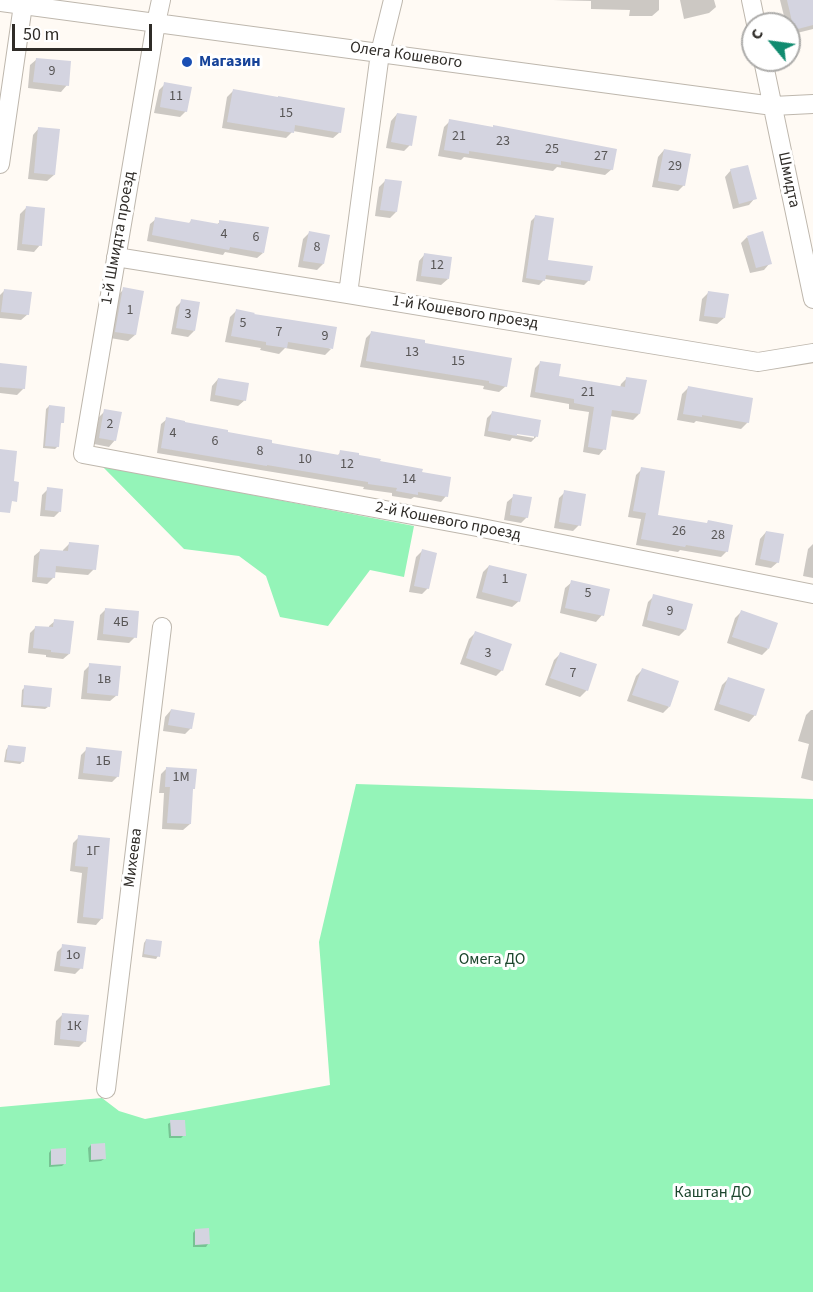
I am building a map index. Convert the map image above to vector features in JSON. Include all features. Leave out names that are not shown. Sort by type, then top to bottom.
[{"type":"street","points":[[156,22],[161,0]]},
{"type":"street","points":[[348,294],[380,53],[393,0]]},
{"type":"street","name":"Олега Кошевого","points":[[0,2],[773,106],[813,104]]},
{"type":"street","points":[[0,164],[23,5]]},
{"type":"street","name":"1-й Шмидта проезд","points":[[83,454],[156,22]]},
{"type":"street","name":"Шмидта","points":[[766,72],[813,299]]},
{"type":"street","name":"1-й Кошевого проезд","points":[[116,257],[758,362],[813,353]]},
{"type":"street","name":"2-й Кошевого проезд","points":[[83,454],[477,527],[813,594]]},
{"type":"street","name":"Михеева","points":[[106,1089],[162,627]]},
{"type":"green space","points":[[102,466],[414,526],[404,577],[370,570],[328,626],[280,617],[266,576],[239,556],[184,549]]},
{"type":"green space","points":[[356,784],[813,799],[813,1292],[0,1292],[0,1107],[102,1098],[119,1111],[145,1119],[330,1085],[319,942]]},
{"type":"building","points":[[787,0],[813,0],[813,25],[801,28],[801,12],[790,12]]},
{"type":"building","points":[[36,58],[71,61],[69,86],[33,82]]},
{"type":"building","points":[[164,82],[192,87],[187,112],[160,107]]},
{"type":"building","points":[[233,89],[345,108],[341,133],[295,125],[294,133],[227,122]]},
{"type":"building","points":[[397,113],[417,116],[412,146],[391,142]]},
{"type":"building","points":[[449,119],[493,127],[493,125],[617,149],[613,170],[561,161],[561,165],[469,151],[469,154],[444,150]]},
{"type":"building","points":[[38,127],[60,129],[55,175],[34,173]]},
{"type":"building","points":[[664,149],[691,154],[685,186],[658,181]]},
{"type":"building","points":[[748,165],[757,199],[739,204],[730,169]]},
{"type":"building","points":[[385,179],[402,181],[397,212],[380,210]]},
{"type":"building","points":[[26,206],[45,208],[42,246],[22,244]]},
{"type":"building","points":[[535,215],[554,218],[548,260],[593,266],[590,281],[546,275],[545,281],[526,278]]},
{"type":"building","points":[[155,217],[190,223],[191,219],[219,224],[219,220],[269,227],[264,253],[230,247],[229,250],[152,235]]},
{"type":"building","points":[[309,231],[330,235],[324,264],[303,261]]},
{"type":"building","points":[[763,231],[772,264],[756,268],[747,236]]},
{"type":"building","points":[[424,253],[452,257],[449,279],[421,276]]},
{"type":"building","points":[[123,287],[144,291],[136,335],[115,332]]},
{"type":"building","points":[[4,289],[32,292],[29,315],[1,312]]},
{"type":"building","points":[[708,291],[729,294],[725,318],[704,316]]},
{"type":"building","points":[[181,299],[200,302],[195,331],[176,328]]},
{"type":"building","points":[[236,309],[337,327],[333,349],[288,342],[287,348],[231,336]]},
{"type":"building","points":[[371,331],[512,358],[507,387],[489,383],[489,381],[366,361]]},
{"type":"building","points":[[540,361],[561,364],[559,376],[625,387],[626,377],[647,380],[640,414],[612,410],[606,450],[588,447],[594,407],[574,403],[574,399],[535,392]]},
{"type":"building","points":[[0,363],[27,366],[25,389],[0,387]]},
{"type":"building","points":[[218,378],[249,383],[246,401],[215,395]]},
{"type":"building","points":[[688,386],[753,398],[749,423],[683,414]]},
{"type":"building","points":[[49,405],[65,407],[59,447],[45,446]]},
{"type":"building","points":[[104,409],[122,412],[116,441],[99,438]]},
{"type":"building","points":[[492,411],[541,420],[538,437],[488,431]]},
{"type":"building","points":[[166,417],[272,440],[272,443],[339,455],[340,450],[359,453],[359,455],[381,459],[380,461],[423,469],[422,472],[451,477],[448,497],[418,492],[418,495],[396,491],[397,488],[368,484],[368,482],[161,448]]},
{"type":"building","points":[[0,449],[17,451],[14,481],[19,482],[17,502],[12,501],[10,513],[0,512]]},
{"type":"building","points":[[641,467],[665,471],[658,515],[733,525],[728,552],[641,539],[646,513],[633,511]]},
{"type":"building","points":[[47,487],[63,489],[61,512],[45,510]]},
{"type":"building","points":[[564,490],[586,494],[581,526],[559,522]]},
{"type":"building","points":[[513,494],[532,497],[528,518],[510,515]]},
{"type":"building","points":[[766,531],[784,534],[779,563],[760,559]]},
{"type":"building","points":[[69,542],[99,545],[96,570],[56,566],[55,578],[37,577],[40,549],[68,551]]},
{"type":"building","points":[[422,549],[437,553],[429,589],[414,586]]},
{"type":"building","points":[[489,565],[527,574],[520,602],[482,592]]},
{"type":"building","points":[[571,580],[610,589],[604,616],[565,608]]},
{"type":"building","points":[[653,594],[693,604],[686,630],[647,620]]},
{"type":"building","points":[[105,608],[139,611],[137,638],[103,634]]},
{"type":"building","points":[[741,610],[778,623],[769,649],[732,637]]},
{"type":"building","points":[[54,619],[74,621],[70,654],[33,648],[35,626],[53,627]]},
{"type":"building","points":[[475,631],[512,644],[503,671],[466,658]]},
{"type":"building","points":[[560,652],[597,664],[588,691],[550,678]]},
{"type":"building","points":[[89,663],[121,666],[118,696],[87,693]]},
{"type":"building","points":[[642,668],[679,681],[670,707],[632,695]]},
{"type":"building","points":[[728,677],[765,689],[756,716],[719,704]]},
{"type":"building","points":[[24,685],[52,688],[50,707],[23,705]]},
{"type":"building","points":[[171,709],[195,713],[192,729],[168,725]]},
{"type":"building","points":[[8,745],[26,747],[24,762],[6,760]]},
{"type":"building","points":[[86,747],[122,751],[119,777],[83,773]]},
{"type":"building","points":[[166,767],[197,769],[195,789],[193,789],[191,824],[167,823],[170,787],[165,787]]},
{"type":"building","points":[[78,835],[110,838],[103,919],[83,917],[88,867],[75,866]]},
{"type":"building","points":[[146,939],[162,941],[160,957],[144,954]]},
{"type":"building","points":[[62,944],[86,947],[83,969],[60,966]]},
{"type":"building","points":[[62,1013],[89,1015],[86,1042],[60,1039]]},
{"type":"building","points":[[170,1120],[185,1120],[186,1136],[171,1136]]},
{"type":"building","points":[[105,1143],[106,1159],[91,1160],[91,1144]]},
{"type":"building","points":[[66,1148],[66,1164],[51,1165],[51,1149]]},
{"type":"building","points":[[209,1228],[210,1244],[195,1245],[195,1229]]},
{"type":"place","name":"Магазин","points":[[187,62]]},
{"type":"park label","name":"Омега ДО","points":[[492,960]]},
{"type":"park label","name":"Каштан ДО","points":[[713,1193]]}]
